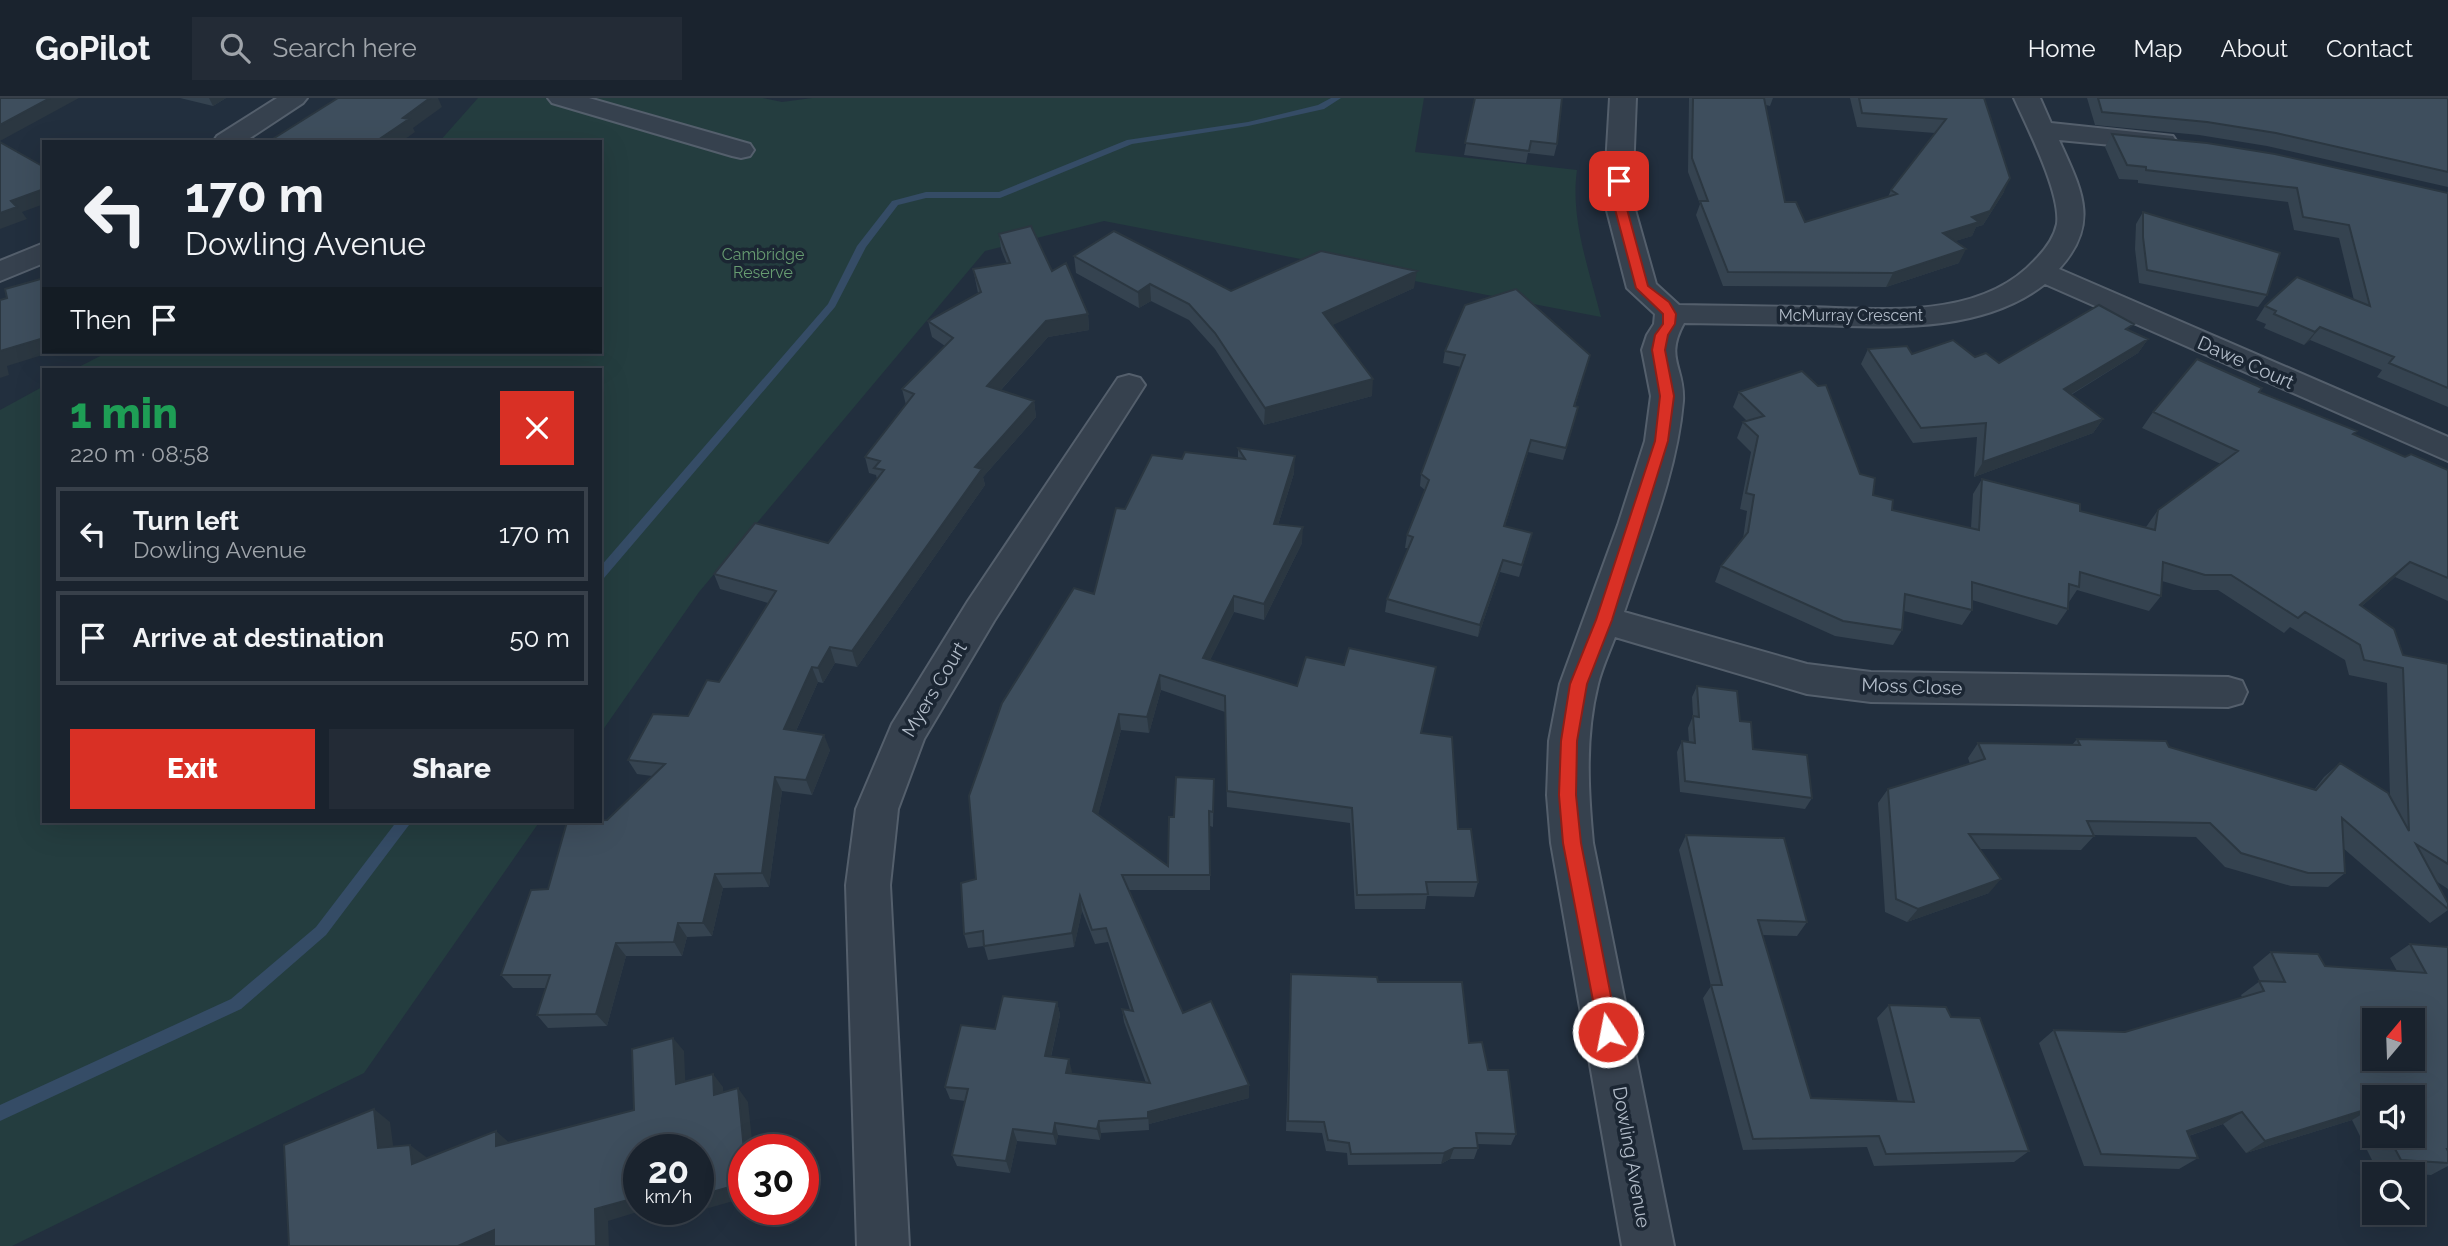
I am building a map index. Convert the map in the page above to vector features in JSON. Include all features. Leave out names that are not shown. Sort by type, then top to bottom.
[{"type":"street","points":[[229,140],[295,98]]},
{"type":"street","points":[[561,98],[741,150]]},
{"type":"street","points":[[1623,98],[1618,198],[1642,288],[1664,305],[1670,314]]},
{"type":"street","name":"McMurray Crescent","points":[[1670,314],[1897,317],[1940,314],[1998,300],[2044,273],[2062,246],[2071,220],[2063,189],[2027,98]]},
{"type":"street","points":[[2040,130],[2186,144]]},
{"type":"street","points":[[0,272],[42,253]]},
{"type":"street","name":"Dawe Court","points":[[2044,273],[2448,450]]},
{"type":"street","name":"Dowling Avenue","points":[[1648,1246],[1572,843],[1568,795],[1569,741],[1578,684],[1604,620],[1662,441],[1667,396],[1658,350],[1662,335],[1669,324],[1670,314]]},
{"type":"street","name":"Myers Court","points":[[883,1246],[868,886],[877,809],[906,735],[981,611],[1129,385]]},
{"type":"street","name":"Moss Close","points":[[1604,620],[1807,679],[1858,685],[2228,692]]},
{"type":"green space","name":"Cambridge Reserve","points":[[478,98],[763,98],[782,102],[812,98],[1424,98],[1415,152],[1577,170],[1578,225],[1601,317],[1104,221],[985,251],[699,592],[602,731],[602,368],[77,368],[104,354],[602,354],[602,140],[441,140]]},
{"type":"green space","points":[[42,387],[42,823],[539,823],[364,1073],[12,1246],[0,1246],[0,410]]},
{"type":"building","points":[[0,98],[50,98],[0,125]]},
{"type":"building","points":[[338,98],[430,98],[403,118],[409,119],[378,140],[271,140]]},
{"type":"building","points":[[1475,98],[1562,98],[1557,144],[1531,141],[1529,151],[1465,143]]},
{"type":"building","points":[[1693,98],[1764,98],[1785,202],[1796,202],[1805,222],[1897,194],[1891,190],[1946,119],[1862,113],[1859,98],[1984,98],[2010,178],[1990,211],[1972,217],[1979,222],[1943,233],[1966,249],[1893,273],[1728,272],[1700,201],[1708,201],[1692,158]]},
{"type":"building","points":[[2098,98],[2448,98],[2448,172],[2276,133],[2207,122],[2102,112]]},
{"type":"building","points":[[2112,134],[2207,143],[2275,154],[2448,193],[2448,388],[2389,363],[2394,357],[2320,327],[2315,332],[2274,314],[2276,311],[2265,306],[2297,277],[2370,306],[2349,225],[2303,217],[2297,188],[2146,170],[2146,167],[2127,165]]},
{"type":"building","points":[[0,142],[42,166],[42,190],[11,201],[17,207],[0,213]]},
{"type":"building","points":[[2143,212],[2280,253],[2267,295],[2147,270]]},
{"type":"building","points":[[1031,226],[1052,271],[1066,263],[1088,314],[1046,321],[987,386],[1034,401],[975,467],[982,469],[852,651],[830,647],[818,668],[812,667],[784,729],[824,735],[806,780],[775,777],[762,873],[715,874],[703,923],[678,923],[674,942],[616,943],[596,1014],[537,1015],[550,975],[501,975],[531,890],[548,889],[567,823],[602,823],[602,820],[607,820],[665,764],[628,760],[653,714],[688,716],[707,680],[719,682],[776,591],[714,574],[755,523],[828,543],[884,470],[874,468],[880,461],[865,457],[914,394],[902,389],[953,338],[928,321],[981,292],[973,269],[1010,263],[999,234]]},
{"type":"building","points":[[1114,231],[1231,291],[1321,251],[1417,271],[1323,313],[1373,379],[1265,408],[1215,333],[1189,304],[1150,284],[1138,292],[1074,256]]},
{"type":"building","points":[[42,279],[42,339],[0,351],[0,300],[7,298],[5,289]]},
{"type":"building","points":[[1516,289],[1590,355],[1574,406],[1578,407],[1566,448],[1531,440],[1504,526],[1532,533],[1522,565],[1503,560],[1480,625],[1387,599],[1413,537],[1407,535],[1429,480],[1421,474],[1465,355],[1445,351],[1465,305]]},
{"type":"building","points":[[2099,305],[2134,324],[2126,329],[2148,339],[2064,389],[2103,419],[1983,462],[1986,423],[1921,428],[1868,349],[1907,346],[1912,354],[1953,340],[1975,357],[1986,353],[1999,363]]},
{"type":"building","points":[[2197,359],[2262,388],[2259,392],[2357,431],[2353,434],[2405,457],[2411,454],[2448,470],[2448,578],[2410,562],[2360,605],[2394,629],[2403,655],[2448,664],[2448,864],[2416,844],[2448,903],[2448,909],[2342,818],[2345,873],[2308,873],[2241,853],[2210,823],[2087,821],[2094,836],[1969,834],[2001,879],[1918,909],[1896,899],[1888,789],[1985,759],[1978,743],[2080,745],[2077,739],[2166,741],[2169,747],[2316,790],[2340,763],[2388,793],[2409,831],[2403,668],[2364,660],[2360,645],[2305,612],[2298,618],[2231,575],[2205,575],[2163,562],[2161,596],[2080,572],[2079,587],[2069,584],[2068,609],[1972,582],[1972,610],[1905,594],[1902,630],[1843,621],[1721,566],[1748,532],[1754,495],[1746,493],[1758,436],[1743,422],[1764,416],[1739,392],[1802,371],[1818,386],[1826,385],[1860,474],[1875,478],[1873,495],[1893,500],[1892,510],[1979,530],[1982,479],[2080,504],[2080,511],[2155,530],[2158,510],[2238,451],[2153,412]]},
{"type":"building","points":[[1238,448],[1295,456],[1274,524],[1303,527],[1264,604],[1234,596],[1203,658],[1297,686],[1306,657],[1344,665],[1349,648],[1436,667],[1421,733],[1452,737],[1458,829],[1471,829],[1478,882],[1426,882],[1428,894],[1357,895],[1352,808],[1227,791],[1225,696],[1160,675],[1147,717],[1119,714],[1093,811],[1168,866],[1169,817],[1174,817],[1176,777],[1214,779],[1213,812],[1209,811],[1210,875],[1122,875],[1183,1013],[1211,1001],[1249,1085],[1148,1112],[1148,1118],[1099,1121],[1097,1129],[1055,1123],[1053,1134],[1013,1129],[1006,1161],[952,1155],[968,1089],[945,1087],[961,1025],[995,1029],[1003,996],[1057,1002],[1045,1056],[1069,1059],[1066,1073],[1150,1083],[1122,1009],[1133,1011],[1106,928],[1092,930],[1080,896],[1072,933],[984,946],[983,931],[964,934],[961,883],[976,879],[969,796],[1002,703],[1074,588],[1094,594],[1116,508],[1125,509],[1152,455],[1182,459],[1185,452],[1245,459]]},
{"type":"building","points":[[1697,686],[1737,691],[1740,721],[1751,722],[1753,749],[1807,755],[1812,798],[1685,781],[1682,741],[1695,743],[1693,716],[1699,717]]},
{"type":"building","points":[[1686,835],[1784,838],[1807,922],[1758,920],[1811,1098],[1914,1102],[1889,1005],[1946,1007],[1951,1017],[1980,1018],[2029,1151],[1886,1154],[1879,1136],[1753,1139],[1711,985],[1722,985]]},
{"type":"building","points":[[2410,944],[2448,947],[2448,1163],[2401,1160],[2394,1148],[2425,1148],[2425,1085],[2362,1085],[2362,1111],[2265,1141],[2242,1112],[2187,1131],[2198,1158],[2101,1154],[2054,1030],[2125,1032],[2264,991],[2259,981],[2285,982],[2271,952],[2318,954],[2325,966],[2426,973]]},
{"type":"building","points":[[1291,974],[1377,977],[1378,982],[1462,982],[1469,1043],[1482,1042],[1488,1070],[1508,1070],[1516,1134],[1476,1133],[1478,1148],[1454,1148],[1444,1153],[1351,1154],[1349,1143],[1328,1140],[1324,1122],[1288,1121]]},
{"type":"building","points":[[673,1038],[676,1084],[713,1074],[714,1095],[738,1088],[742,1134],[728,1134],[728,1188],[714,1191],[714,1134],[623,1134],[623,1201],[595,1209],[596,1246],[494,1246],[494,1230],[458,1246],[289,1246],[284,1145],[374,1109],[378,1148],[410,1145],[412,1164],[496,1131],[496,1146],[634,1110],[632,1049]]},
{"type":"waterway","points":[[602,573],[832,305],[862,246],[895,203],[926,195],[1000,195],[1130,142],[1248,124],[1321,107],[1337,98]]},
{"type":"waterway","points":[[0,1113],[236,1004],[321,931],[403,823]]},
{"type":"route","points":[[1608,1032],[1572,843],[1568,795],[1569,741],[1578,684],[1604,620],[1662,441],[1667,396],[1658,350],[1662,335],[1669,324],[1670,314],[1664,305],[1642,288],[1618,198],[1619,181]]}]
